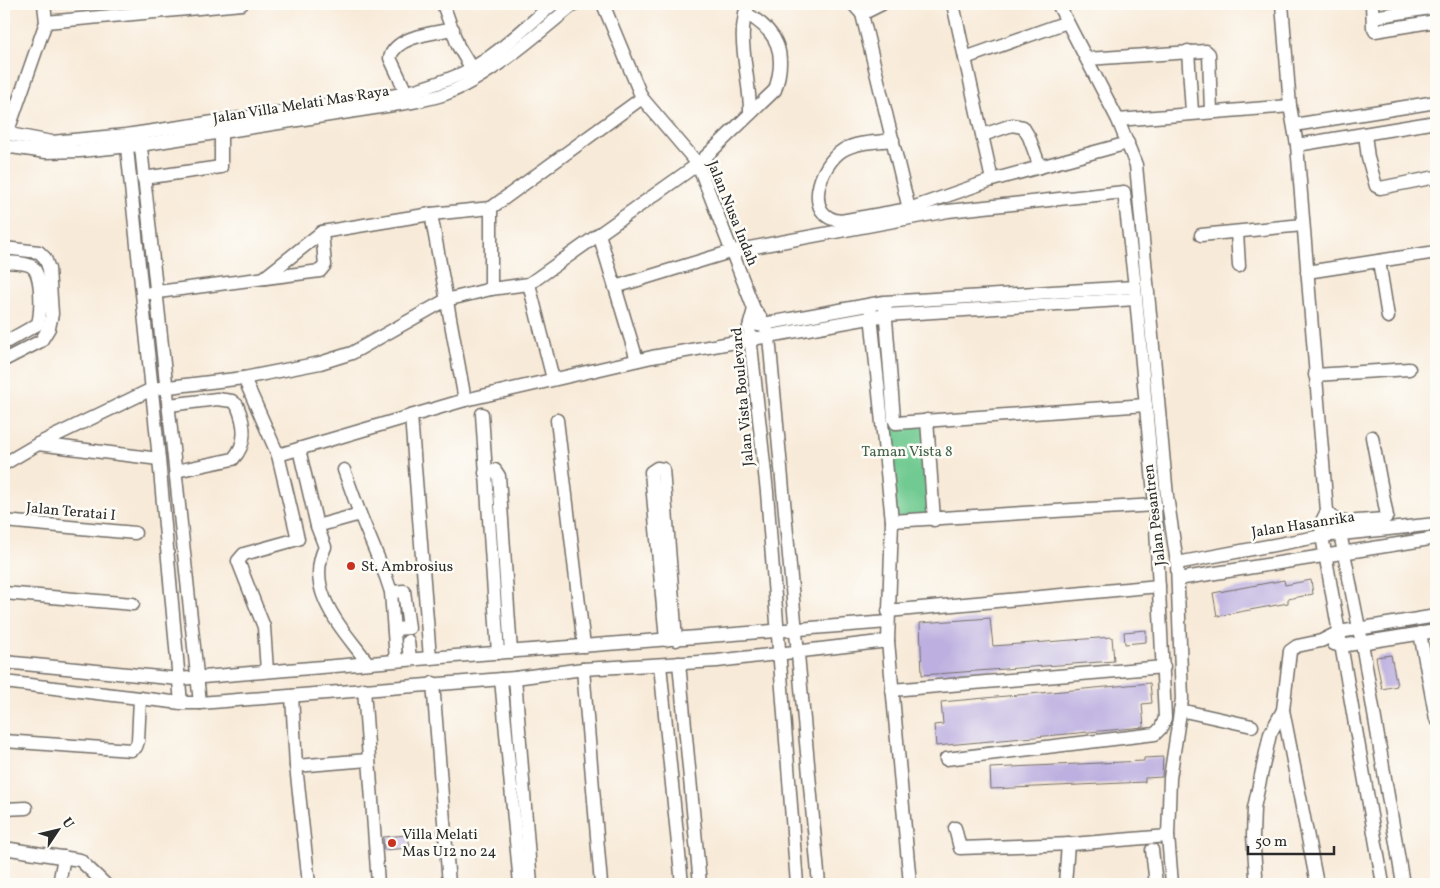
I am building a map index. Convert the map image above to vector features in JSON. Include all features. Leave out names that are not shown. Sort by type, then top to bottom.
[{"type":"street","points":[[7,139],[46,22],[44,4]]},
{"type":"street","points":[[46,22],[167,8],[242,4]]},
{"type":"street","points":[[443,4],[458,46],[474,72]]},
{"type":"street","name":"Jalan Villa Melati Mas Raya","points":[[7,139],[52,142],[126,141],[412,102],[446,94],[553,4]]},
{"type":"street","name":"Jalan Villa Melati Mas Raya","points":[[221,127],[406,92],[433,86],[474,72],[518,49],[574,4]]},
{"type":"street","points":[[853,4],[862,14],[909,209]]},
{"type":"street","points":[[862,14],[882,4]]},
{"type":"street","points":[[953,4],[992,180]]},
{"type":"street","points":[[893,140],[851,146],[841,151],[829,163],[820,178],[818,198],[822,212],[830,220],[841,221],[909,209],[992,180],[1040,167],[1130,150],[1118,120],[1058,4]]},
{"type":"street","points":[[1282,4],[1290,106],[1297,145],[1316,375],[1326,555],[1383,884]]},
{"type":"street","points":[[1372,4],[1375,31],[1436,20]]},
{"type":"street","name":"Jalan Nusa Indah","points":[[607,5],[642,98],[698,164],[754,309]]},
{"type":"street","points":[[1373,17],[1400,8],[1436,7]]},
{"type":"street","points":[[747,8],[742,31],[750,91],[750,114]]},
{"type":"street","points":[[4,464],[38,444],[152,389],[244,378],[320,363],[352,353],[446,300],[491,289],[529,284],[698,164],[775,90],[780,75],[777,43],[772,32],[747,8]]},
{"type":"street","points":[[965,58],[1067,22]]},
{"type":"street","points":[[406,92],[390,58],[391,53],[401,43],[453,29]]},
{"type":"street","points":[[1087,59],[1188,51],[1206,52],[1209,54],[1211,112]]},
{"type":"street","points":[[1188,51],[1192,112]]},
{"type":"street","points":[[264,278],[322,232],[431,214],[491,208],[642,98]]},
{"type":"street","points":[[1294,125],[1436,102]]},
{"type":"street","points":[[1118,120],[1192,112],[1290,106]]},
{"type":"street","points":[[1297,145],[1436,122]]},
{"type":"street","points":[[983,135],[1012,125],[1023,127],[1029,137],[1040,167]]},
{"type":"street","points":[[143,178],[222,167],[221,127]]},
{"type":"street","points":[[1365,134],[1368,158],[1376,186],[1380,188],[1436,177]]},
{"type":"street","points":[[140,139],[200,703]]},
{"type":"street","points":[[126,141],[159,459],[181,703]]},
{"type":"street","name":"Jalan Pesantren","points":[[1130,150],[1167,496],[1177,562],[1182,698],[1170,778],[1168,836],[1172,884]]},
{"type":"street","points":[[615,287],[733,251],[948,211],[1121,191],[1126,195],[1155,505],[1165,718],[1161,728],[1155,734],[946,759]]},
{"type":"street","points":[[491,208],[491,289]]},
{"type":"street","points":[[431,214],[465,400]]},
{"type":"street","points":[[1201,235],[1303,225]]},
{"type":"street","points":[[142,293],[156,293],[320,270],[324,268],[322,232]]},
{"type":"street","points":[[1237,232],[1239,266]]},
{"type":"street","points":[[599,234],[637,360]]},
{"type":"street","points":[[4,248],[39,252],[45,258],[49,270],[52,314],[49,328],[41,341],[4,360]]},
{"type":"street","points":[[1307,272],[1436,252]]},
{"type":"street","points":[[1379,261],[1388,317]]},
{"type":"street","points":[[4,262],[24,264],[38,272],[41,312],[38,324],[4,343]]},
{"type":"street","points":[[529,284],[554,379]]},
{"type":"street","points":[[278,455],[465,400],[637,360],[769,337],[872,311],[884,302],[1136,293]]},
{"type":"street","points":[[749,326],[872,311],[886,316],[1136,293]]},
{"type":"street","points":[[884,302],[895,421],[1146,405]]},
{"type":"street","name":"Jalan Vista Boulevard","points":[[754,309],[765,324],[769,337],[819,884]]},
{"type":"street","name":"Jalan Vista Boulevard","points":[[754,309],[749,326],[780,654],[797,884]]},
{"type":"street","points":[[872,311],[892,521],[888,641],[910,884]]},
{"type":"street","points":[[1316,375],[1409,369]]},
{"type":"street","points":[[244,378],[278,455],[298,539],[244,554],[238,561],[264,627],[267,671]]},
{"type":"street","points":[[169,404],[225,399],[237,405],[244,426],[242,446],[233,459],[176,471]]},
{"type":"street","points":[[482,414],[485,473],[495,470],[499,476],[504,652]]},
{"type":"street","points":[[411,416],[430,658]]},
{"type":"street","points":[[558,420],[584,646]]},
{"type":"street","points":[[927,420],[934,520]]},
{"type":"street","points":[[1323,523],[1339,528],[1384,519],[1387,516],[1372,437]]},
{"type":"street","points":[[38,444],[159,459]]},
{"type":"street","points":[[299,449],[317,526],[325,547],[320,557],[320,590],[326,606],[367,662]]},
{"type":"street","points":[[657,468],[663,469],[671,640],[651,472],[657,468]]},
{"type":"street","points":[[344,470],[390,592],[396,660]]},
{"type":"street","points":[[892,521],[934,520],[1155,505]]},
{"type":"street","points":[[317,526],[360,514]]},
{"type":"street","name":"Jalan Teratai I","points":[[4,521],[135,533]]},
{"type":"street","name":"Jalan Hasanrika","points":[[1177,562],[1323,523],[1339,528],[1436,524]]},
{"type":"street","points":[[1339,528],[1342,552],[1362,643],[1403,884]]},
{"type":"street","points":[[1184,578],[1436,538]]},
{"type":"street","points":[[4,662],[179,679],[197,679],[367,662],[795,631],[888,617],[1159,586]]},
{"type":"street","points":[[4,593],[133,604]]},
{"type":"street","points":[[1316,884],[1283,710],[1290,652],[1296,646],[1322,641],[1339,632],[1436,616]]},
{"type":"street","points":[[1322,641],[1341,646],[1436,631]]},
{"type":"street","points":[[1420,633],[1436,719]]},
{"type":"street","points":[[408,641],[410,659]]},
{"type":"street","points":[[4,682],[181,703],[200,703],[433,683],[515,678],[583,669],[660,665],[780,654],[888,641]]},
{"type":"street","points":[[679,663],[700,884]]},
{"type":"street","points":[[660,665],[682,884]]},
{"type":"street","points":[[892,690],[1164,667]]},
{"type":"street","points":[[583,669],[601,884]]},
{"type":"street","points":[[515,678],[531,884]]},
{"type":"street","points":[[501,679],[520,884]]},
{"type":"street","points":[[433,683],[449,884]]},
{"type":"street","points":[[364,689],[378,884]]},
{"type":"street","points":[[292,696],[296,766],[309,884]]},
{"type":"street","points":[[4,742],[131,750],[136,747],[138,741],[140,698]]},
{"type":"street","points":[[1180,710],[1252,726]]},
{"type":"street","points":[[1256,875],[1253,836],[1254,808],[1270,734],[1283,710]]},
{"type":"street","points":[[296,766],[368,760]]},
{"type":"street","points":[[672,786],[691,784]]},
{"type":"street","points":[[4,809],[26,808]]},
{"type":"street","points":[[955,828],[960,848],[1068,844],[1168,836]]},
{"type":"street","points":[[1065,884],[1068,844]]},
{"type":"street","points":[[4,848],[80,860],[105,884]]},
{"type":"street","points":[[1152,850],[1156,884]]},
{"type":"street","points":[[59,884],[64,857]]},
{"type":"green space","name":"Taman Vista 8","points":[[927,420],[934,520],[892,521],[883,424]]},
{"type":"building","points":[[1284,580],[1285,585],[1311,580],[1313,594],[1288,599],[1288,603],[1217,616],[1213,593]]},
{"type":"building","points":[[990,618],[993,646],[1112,637],[1114,661],[922,675],[920,623]]},
{"type":"building","points":[[1146,630],[1146,642],[1125,644],[1124,632]]},
{"type":"building","points":[[1391,655],[1397,686],[1382,689],[1376,657]]},
{"type":"building","points":[[1150,683],[1152,703],[1142,704],[1144,727],[936,746],[934,725],[943,724],[941,702]]},
{"type":"building","points":[[1163,757],[1162,777],[1145,778],[1145,782],[991,789],[990,768],[1144,761],[1144,758]]},
{"type":"building","name":"Villa Melati Mas U12 no 24","points":[[408,835],[410,848],[384,850],[383,837]]},
{"type":"place","name":"St. Ambrosius","points":[[351,566]]},
{"type":"place","name":"Villa Melati Mas U12 no 24","points":[[392,843]]}]
